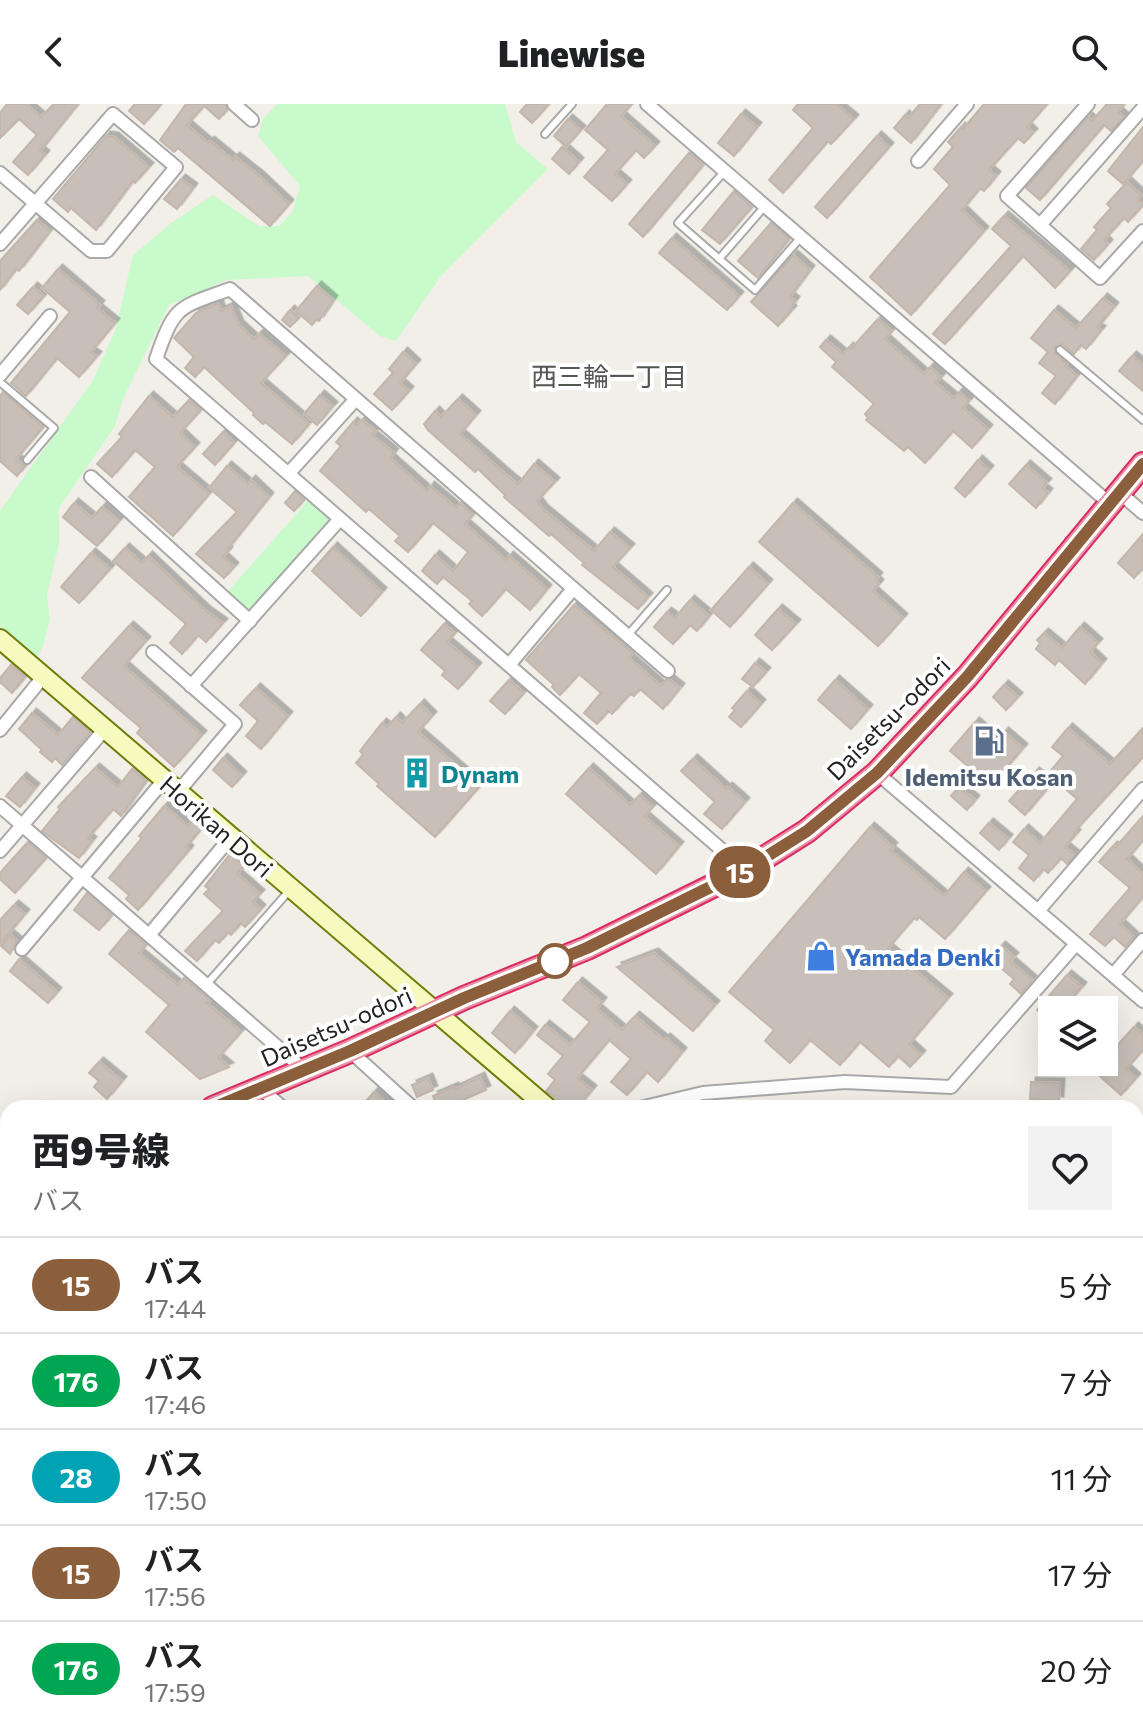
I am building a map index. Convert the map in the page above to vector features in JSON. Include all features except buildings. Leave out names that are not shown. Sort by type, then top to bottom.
[{"type":"highway","name":"Daisetsu-odori","points":[[232,1100],[587,948],[745,870],[807,831],[877,773],[967,677],[1143,464]]},
{"type":"street","points":[[234,104],[252,120]]},
{"type":"street","points":[[647,104],[1114,498],[1143,513]]},
{"type":"street","points":[[918,161],[967,104]]},
{"type":"street","points":[[1088,104],[1007,196],[1100,278],[1143,231]]},
{"type":"street","points":[[1040,225],[1143,108]]},
{"type":"street","points":[[0,173],[35,203],[91,251],[107,251],[176,167],[113,114],[35,203],[0,244]]},
{"type":"street","points":[[668,671],[230,289],[183,306],[169,323],[156,359],[745,870]]},
{"type":"street","points":[[0,375],[50,316]]},
{"type":"street","points":[[289,473],[355,400]]},
{"type":"street","points":[[91,477],[250,621]]},
{"type":"street","points":[[191,686],[340,519]]},
{"type":"street","points":[[509,665],[573,589]]},
{"type":"street","name":"Horikan Dori","points":[[0,639],[538,1100]]},
{"type":"street","points":[[22,949],[82,876],[235,724],[153,652]]},
{"type":"street","points":[[0,730],[43,677]]},
{"type":"street","points":[[0,851],[105,729]]},
{"type":"street","points":[[877,773],[1143,1001]]},
{"type":"street","points":[[1038,911],[1143,789]]},
{"type":"street","points":[[0,806],[303,1069]]},
{"type":"street","points":[[150,934],[231,837]]},
{"type":"street","points":[[1113,975],[1143,940]]},
{"type":"street","points":[[674,1100],[703,1093],[845,1082],[951,1087],[1076,944]]},
{"type":"street","points":[[350,1051],[404,1100]]},
{"type":"street","points":[[260,1088],[274,1100]]},
{"type":"lane","points":[[545,134],[572,104]]},
{"type":"lane","points":[[725,171],[678,223],[719,259],[755,290],[801,237]]},
{"type":"lane","points":[[719,259],[765,206]]},
{"type":"lane","points":[[1060,350],[1143,420]]},
{"type":"lane","points":[[0,382],[54,428],[27,460]]},
{"type":"lane","points":[[627,636],[667,590]]},
{"type":"lane","points":[[207,984],[291,888]]},
{"type":"green space","points":[[277,104],[505,104],[516,142],[548,169],[441,276],[396,341],[380,336],[308,276],[227,280],[169,305],[123,399],[115,426],[59,508],[59,543],[47,595],[50,619],[43,647],[32,667],[0,639],[0,511],[93,380],[115,331],[133,255],[170,224],[213,195],[259,226],[279,226],[293,211],[300,186],[258,136],[263,119]]},
{"type":"green space","points":[[313,495],[340,519],[250,621],[223,597]]},
{"type":"bus line","name":"15","points":[[231,1100],[587,948],[745,870],[807,831],[877,773],[967,677],[1143,464]]},
{"type":"place","name":"Idemitsu Kosan","points":[[989,741]]},
{"type":"place","name":"Dynam","points":[[417,773]]},
{"type":"place","name":"Yamada Denki","points":[[821,956]]},
{"type":"district","name":"西三輪一丁目","points":[[609,375]]}]
